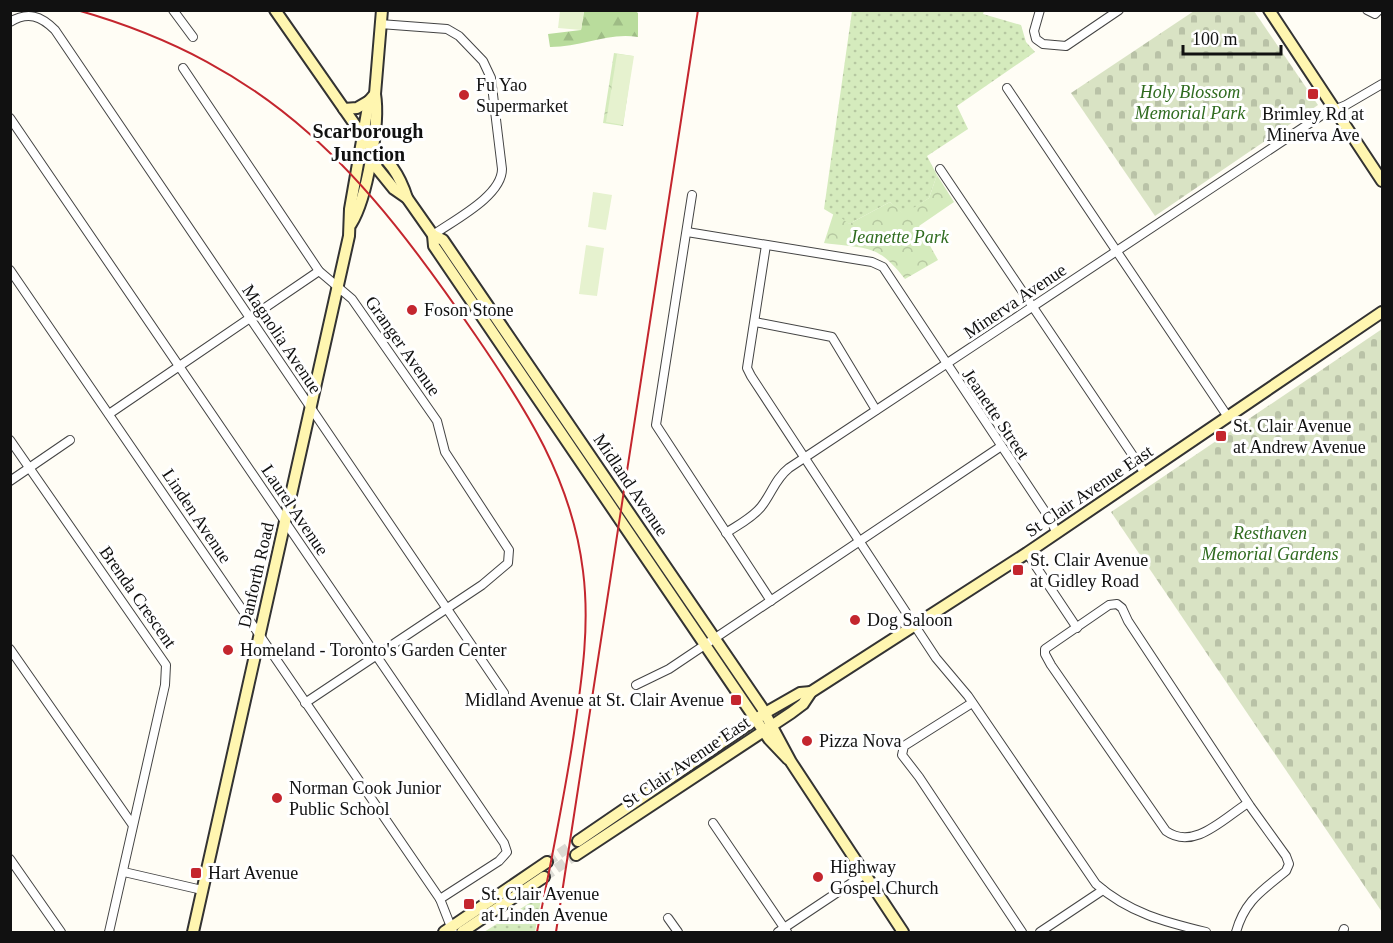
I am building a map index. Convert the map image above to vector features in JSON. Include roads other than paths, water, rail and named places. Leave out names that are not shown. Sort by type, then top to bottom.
[{"type":"main road","name":"Midland Avenue","points":[[275,10],[372,149],[377,168],[394,189],[407,198],[433,235],[434,246],[710,641],[903,933]]},
{"type":"main road","name":"Danforth Road","points":[[351,225],[350,209],[372,97],[382,10]]},
{"type":"main road","points":[[1269,10],[1383,181]]},
{"type":"main road","points":[[344,109],[357,108],[372,97]]},
{"type":"main road","name":"Danforth Road","points":[[193,933],[351,225],[361,202],[372,149],[377,108],[372,97]]},
{"type":"main road","name":"St Clair Avenue East","points":[[576,855],[803,704],[811,692],[1027,553],[1383,312]]},
{"type":"main road","name":"St Clair Avenue East","points":[[578,841],[761,716],[800,693],[811,692]]},
{"type":"main road","points":[[450,931],[547,862]]},
{"type":"main road","points":[[462,933],[544,877]]},
{"type":"street","points":[[173,10],[193,37]]},
{"type":"street","points":[[1040,10],[1034,31],[1036,39],[1043,45],[1066,46],[1119,10]]},
{"type":"street","points":[[1366,10],[1375,14],[1379,10]]},
{"type":"street","name":"Magnolia Avenue","points":[[10,22],[26,15],[42,18],[55,30],[504,693]]},
{"type":"street","points":[[380,24],[439,27],[451,30],[483,61],[490,76],[502,168],[500,182],[492,194],[433,235]]},
{"type":"street","name":"Granger Avenue","points":[[183,68],[319,271],[352,299],[437,421],[446,452],[509,550],[508,563],[502,569],[446,607]]},
{"type":"street","name":"Minerva Avenue","points":[[726,532],[752,516],[778,478],[805,458],[1322,115],[1383,84]]},
{"type":"street","points":[[1007,88],[1228,417]]},
{"type":"street","name":"Laurel Avenue","points":[[10,118],[507,850],[499,861],[440,899]]},
{"type":"street","points":[[940,169],[1144,472]]},
{"type":"street","points":[[692,195],[656,425],[771,601]]},
{"type":"street","name":"Jeanette Street","points":[[687,232],[880,265],[1052,522],[1056,533]]},
{"type":"street","points":[[766,245],[747,368],[936,658],[972,703],[1076,857],[1103,890],[1136,912],[1179,929],[1206,933]]},
{"type":"street","name":"Linden Avenue","points":[[10,270],[440,899],[450,931]]},
{"type":"street","points":[[110,414],[319,271]]},
{"type":"street","points":[[755,322],[832,337],[876,410]]},
{"type":"street","name":"Brenda Crescent","points":[[10,440],[166,665],[165,685],[109,933]]},
{"type":"street","points":[[10,481],[70,440]]},
{"type":"street","points":[[636,685],[669,669],[1000,447]]},
{"type":"street","points":[[1027,553],[1077,628]]},
{"type":"street","points":[[1236,933],[1244,910],[1272,879],[1288,867],[1286,856],[1248,803],[1120,605],[1109,605],[1049,645],[1045,654],[1160,826],[1172,836],[1188,839],[1206,831],[1248,803]]},
{"type":"street","points":[[305,703],[446,607]]},
{"type":"street","points":[[10,649],[132,824]]},
{"type":"street","points":[[972,703],[904,746],[902,755],[1022,933]]},
{"type":"street","points":[[713,823],[783,931],[865,874]]},
{"type":"street","points":[[10,859],[61,933]]},
{"type":"street","points":[[124,872],[202,890]]},
{"type":"street","points":[[1040,933],[1103,890]]},
{"type":"street","points":[[668,918],[678,933]]},
{"type":"tunnel","points":[[547,862],[578,841]]},
{"type":"tunnel","points":[[544,877],[576,855]]},
{"type":"railway","points":[[77,10],[146,33],[207,62],[261,95],[309,133],[353,176],[395,225],[435,278],[512,391],[544,447],[569,506],[583,571],[586,612],[582,672],[574,733],[537,932]]},
{"type":"railway","points":[[556,932],[698,10]]},
{"type":"place","name":"Brimley Rd at Minerva Ave","points":[[1313,94]]},
{"type":"place","name":"Fu Yao Supermarket","points":[[464,95]]},
{"type":"place","name":"Foson Stone","points":[[412,310]]},
{"type":"place","name":"St. Clair Avenue at Andrew Avenue","points":[[1221,436]]},
{"type":"place","name":"St. Clair Avenue at Gidley Road","points":[[1018,570]]},
{"type":"place","name":"Dog Saloon","points":[[855,620]]},
{"type":"place","name":"Homeland - Toronto's Garden Center","points":[[228,650]]},
{"type":"place","name":"Midland Avenue at St. Clair Avenue","points":[[736,700]]},
{"type":"place","name":"Pizza Nova","points":[[807,741]]},
{"type":"place","name":"Norman Cook Junior Public School","points":[[277,798]]},
{"type":"place","name":"Hart Avenue","points":[[196,873]]},
{"type":"place","name":"Highway Gospel Church","points":[[818,877]]},
{"type":"place","name":"St. Clair Avenue at Linden Avenue","points":[[469,904]]},
{"type":"district","name":"Scarborough Junction","points":[[368,142]]},
{"type":"park label","name":"Holy Blossom Memorial Park","points":[[1190,102]]},
{"type":"park label","name":"Jeanette Park","points":[[899,237]]},
{"type":"park label","name":"Resthaven Memorial Gardens","points":[[1270,543]]}]
